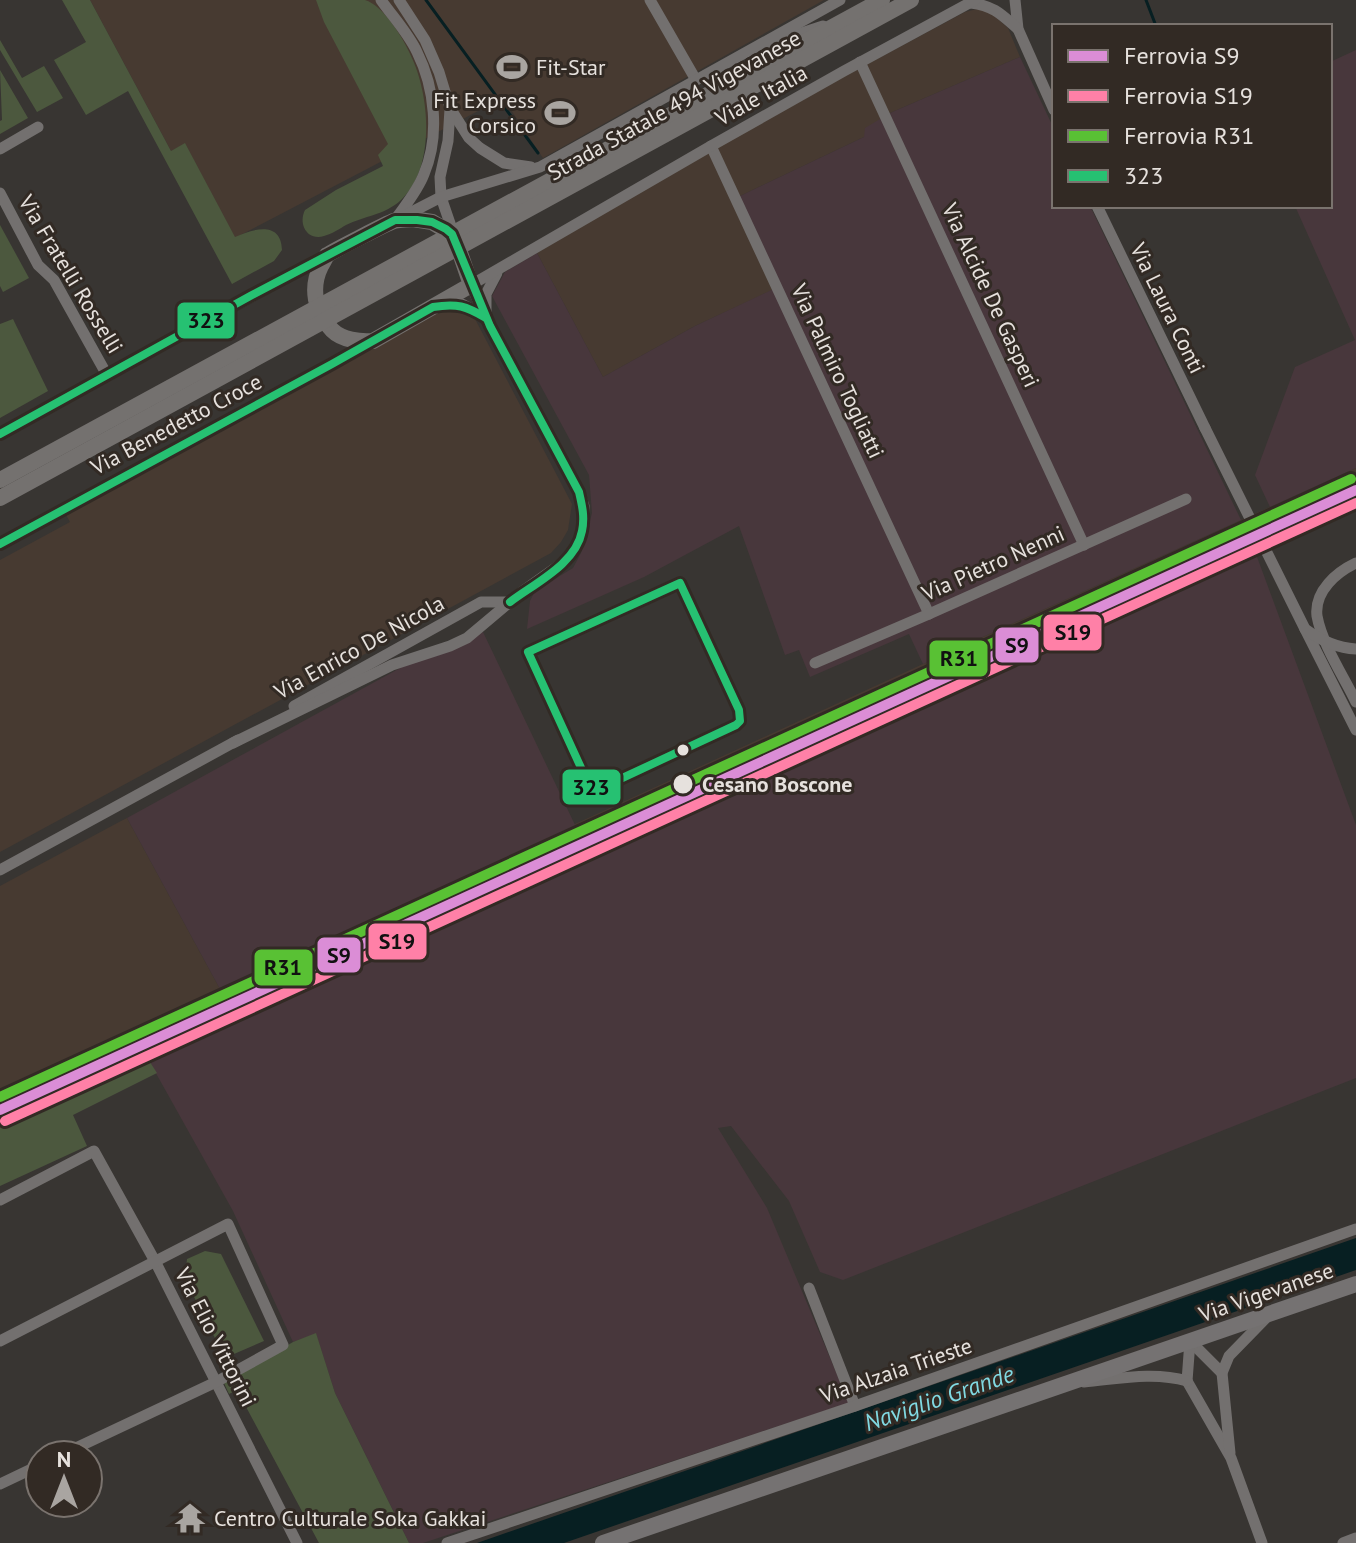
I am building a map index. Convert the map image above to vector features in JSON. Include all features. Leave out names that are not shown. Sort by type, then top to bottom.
[{"type":"main road","name":"Strada Statale 494 Vigevanese","points":[[456,242],[565,172],[882,0]]},
{"type":"main road","name":"Strada Statale 494 Vigevanese","points":[[456,242],[911,0]]},
{"type":"main road","points":[[373,341],[348,339],[331,329],[322,314],[314,288],[326,256],[395,220],[432,222],[456,242],[471,285]]},
{"type":"main road","points":[[0,480],[456,242]]},
{"type":"main road","name":"Via Benedetto Croce","points":[[373,341],[471,285]]},
{"type":"main road","points":[[0,498],[322,314]]},
{"type":"main road","name":"Via Vigevanese","points":[[603,1543],[1356,1284]]},
{"type":"street","points":[[381,0],[418,53],[431,90],[433,112],[431,152],[425,171],[414,195],[395,220]]},
{"type":"street","points":[[399,0],[425,40],[450,108],[475,144],[512,165],[540,167]]},
{"type":"street","points":[[650,0],[696,80]]},
{"type":"street","name":"Viale Italia","points":[[395,220],[441,197],[540,167],[840,0]]},
{"type":"street","points":[[1015,0],[1018,29],[1052,106]]},
{"type":"street","points":[[973,1],[998,10],[1018,29]]},
{"type":"street","name":"Viale Italia","points":[[569,229],[711,146],[973,1]]},
{"type":"street","name":"Viale Italia","points":[[755,47],[788,39],[858,13]]},
{"type":"street","name":"Via Alcide De Gasperi","points":[[860,62],[1084,545]]},
{"type":"street","points":[[450,108],[448,141],[440,177],[441,197],[456,242]]},
{"type":"street","points":[[0,149],[38,127]]},
{"type":"street","name":"Via Palmiro Togliatti","points":[[711,146],[929,614]]},
{"type":"street","name":"Via Fratelli Rosselli","points":[[0,193],[38,265],[54,280],[107,375]]},
{"type":"street","name":"Via Laura Conti","points":[[1098,208],[1356,730]]},
{"type":"street","name":"Via Benedetto Croce","points":[[471,285],[569,229]]},
{"type":"street","points":[[0,434],[326,256]]},
{"type":"street","points":[[486,318],[486,294],[500,269]]},
{"type":"street","name":"Via Enrico De Nicola","points":[[233,743],[392,665],[467,638],[568,559],[579,542],[584,524],[584,506],[579,492],[471,285]]},
{"type":"street","points":[[433,307],[462,304],[486,318]]},
{"type":"street","name":"Via Benedetto Croce","points":[[0,544],[373,341]]},
{"type":"street","name":"Via Pietro Nenni","points":[[815,663],[1186,499]]},
{"type":"street","points":[[1356,563],[1329,581],[1317,611],[1325,639],[1356,702]]},
{"type":"street","name":"Via Enrico De Nicola","points":[[0,870],[233,743],[481,602],[510,602]]},
{"type":"street","points":[[1305,629],[1337,646],[1356,649]]},
{"type":"street","name":"Via Elio Vittorini","points":[[0,1200],[94,1151],[156,1263],[297,1543]]},
{"type":"street","points":[[0,1341],[228,1224],[283,1345],[216,1382],[95,1439]]},
{"type":"street","name":"Via Alzaia Trieste","points":[[447,1543],[855,1406],[1356,1229]]},
{"type":"street","points":[[809,1288],[855,1406]]},
{"type":"street","points":[[1231,1458],[1222,1373],[1229,1356],[1270,1313]]},
{"type":"street","points":[[1190,1341],[1222,1373]]},
{"type":"street","points":[[1190,1341],[1187,1381],[1231,1458],[1262,1543]]},
{"type":"street","points":[[1064,1385],[1153,1375],[1187,1381]]},
{"type":"street","points":[[0,1484],[24,1473]]},
{"type":"street","points":[[1343,1543],[1356,1538]]},
{"type":"shaded area","points":[[90,0],[824,0],[543,158],[503,98],[235,238],[185,144],[171,151]]},
{"type":"shaded area","points":[[977,9],[990,12],[1008,28],[1020,57],[890,113],[864,137],[738,197],[781,286],[695,326],[603,377],[537,253],[735,135],[965,12]]},
{"type":"shaded area","points":[[1356,50],[1356,468],[1270,507],[1255,475],[1295,367],[1355,340],[1296,208],[1332,208],[1332,61]]},
{"type":"shaded area","points":[[1020,57],[1052,125],[1052,208],[1091,208],[1241,520],[923,664],[909,634],[810,677],[799,650],[785,655],[739,526],[644,577],[527,629],[530,601],[535,591],[573,568],[581,553],[592,513],[589,475],[492,296],[505,272],[537,253],[603,377],[695,326],[780,286],[738,197],[864,137],[865,128],[890,113]]},
{"type":"shaded area","points":[[448,306],[464,307],[474,317],[572,504],[568,530],[561,542],[551,553],[0,852],[0,560],[70,522],[65,513]]},
{"type":"shaded area","points":[[1356,468],[1356,499],[918,698],[878,720],[674,815],[676,821],[592,860],[588,853],[230,1011],[142,1052],[143,1055],[134,1061],[0,1122],[0,886],[127,818],[220,989]]},
{"type":"shaded area","points":[[1253,546],[1356,825],[1356,1078],[843,1280],[820,1272],[789,1201],[731,1126],[718,1128],[767,1208],[849,1403],[423,1543],[409,1543],[335,1393],[316,1334],[293,1342],[233,1211],[148,1059],[430,934],[427,926],[588,852],[592,859],[676,821],[673,815],[878,720],[918,698]]},
{"type":"shaded area","points":[[483,632],[576,827],[220,989],[127,818],[402,667],[446,651]]},
{"type":"green space","points":[[62,0],[90,0],[171,151],[185,143],[235,237],[265,229],[277,234],[282,250],[274,261],[232,284],[128,91],[86,115],[54,60],[86,42]]},
{"type":"green space","points":[[316,0],[365,0],[386,15],[403,41],[417,72],[426,131],[420,169],[401,200],[381,212],[318,237],[309,234],[303,226],[305,210],[383,166],[378,155],[388,144],[324,22]]},
{"type":"green space","points":[[0,40],[22,78],[44,66],[63,98],[37,112],[0,50]]},
{"type":"green space","points":[[0,70],[28,118],[0,134],[2,120]]},
{"type":"green space","points":[[0,225],[29,278],[3,292],[0,286]]},
{"type":"green space","points":[[13,319],[48,391],[0,418],[0,324]]},
{"type":"green space","points":[[140,1056],[143,1061],[148,1059],[157,1073],[73,1115],[87,1146],[0,1186],[0,1122]]},
{"type":"green space","points":[[205,1251],[221,1254],[264,1341],[234,1354],[221,1350],[185,1279],[187,1259]]},
{"type":"green space","points":[[316,1333],[335,1393],[409,1543],[319,1543],[237,1390],[229,1394],[224,1383],[293,1342]]},
{"type":"water","name":"Naviglio Grande","points":[[1356,1238],[1356,1270],[564,1543],[477,1543]]},
{"type":"waterway","points":[[426,0],[538,153]]},
{"type":"waterway","points":[[1146,0],[1155,24]]},
{"type":"rail line","name":"R31","points":[[0,1097],[1351,479]]},
{"type":"rail line","name":"S9","points":[[0,1110],[1356,490]]},
{"type":"rail line","name":"S19","points":[[5,1121],[1356,503]]},
{"type":"transit line","name":"323","points":[[0,434],[395,220],[432,222],[452,234],[490,326],[579,492],[582,531],[572,553],[553,572],[510,602]]},
{"type":"transit line","name":"323","points":[[0,544],[433,307],[461,306],[486,318]]},
{"type":"transit line","name":"323","points":[[680,583],[739,710],[740,721],[603,787],[592,788],[528,652],[680,583]]},
{"type":"place","name":"Fit-Star","points":[[512,67]]},
{"type":"place","name":"Fit Express Corsico","points":[[560,113]]},
{"type":"place","name":"Cesano Boscone","points":[[683,784]]},
{"type":"place","name":"Centro Culturale Soka Gakkai","points":[[190,1518]]}]
